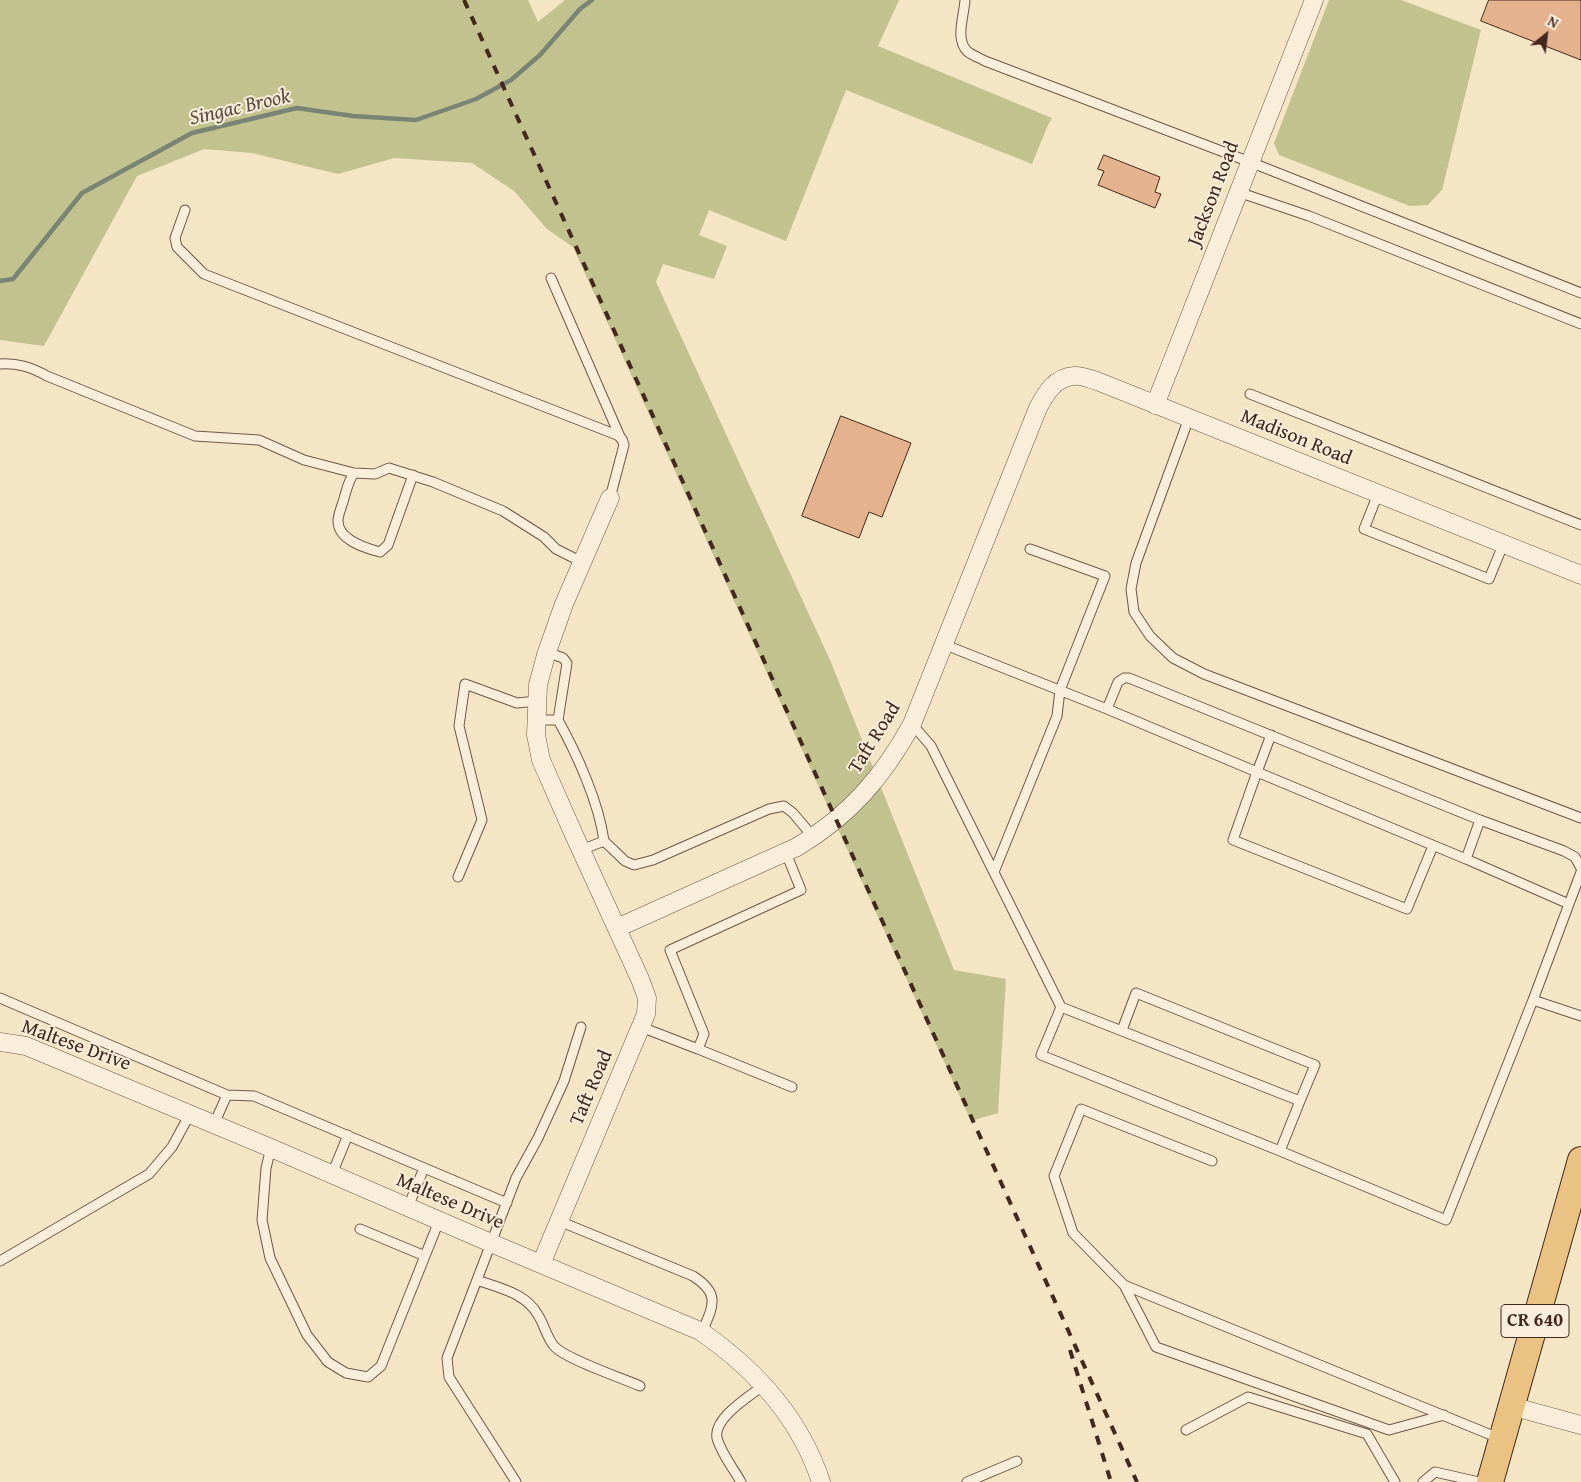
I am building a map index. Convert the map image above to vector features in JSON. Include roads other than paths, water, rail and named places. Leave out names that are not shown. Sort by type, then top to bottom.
[{"type":"main road","name":"CR 640","points":[[1490,1482],[1581,1160]]},
{"type":"street","name":"Jackson Road","points":[[1155,405],[1314,0]]},
{"type":"street","name":"Madison Road","points":[[1025,440],[1038,408],[1047,392],[1059,380],[1075,375],[1097,381],[1581,575]]},
{"type":"street","name":"Taft Road","points":[[617,928],[786,853],[814,838],[866,792],[885,769],[912,724],[1025,440]]},
{"type":"street","name":"Taft Road","points":[[541,1264],[646,1014],[647,998],[640,978],[542,760],[536,735],[538,685],[547,652],[564,604],[610,498]]},
{"type":"street","name":"Maltese Drive","points":[[0,1042],[26,1046],[272,1148],[702,1332],[753,1372],[764,1385],[793,1423],[821,1482]]},
{"type":"street","points":[[1511,1406],[1581,1425]]},
{"type":"lane","points":[[965,0],[959,36],[967,51],[985,61],[1250,162],[1581,293]]},
{"type":"lane","points":[[1238,192],[1309,216],[1581,324]]},
{"type":"lane","points":[[185,210],[175,238],[177,247],[204,274],[547,407],[622,439]]},
{"type":"lane","points":[[551,278],[624,445],[610,498]]},
{"type":"lane","points":[[0,364],[14,363],[31,367],[55,379],[195,436],[259,440],[304,460],[354,473],[375,474],[389,468],[413,475],[503,511],[544,537],[556,549],[582,562]]},
{"type":"lane","points":[[1250,394],[1581,525]]},
{"type":"lane","points":[[1189,418],[1136,563],[1131,590],[1134,612],[1150,636],[1173,658],[1204,674],[1581,818]]},
{"type":"lane","points":[[354,473],[347,487],[338,520],[339,527],[352,542],[380,552],[388,545],[413,475]]},
{"type":"lane","points":[[1378,494],[1364,529],[1462,569],[1489,580],[1503,545]]},
{"type":"lane","points":[[994,872],[1057,716],[1060,690],[1105,576],[1030,549]]},
{"type":"lane","points":[[943,644],[1107,709],[1569,904]]},
{"type":"lane","points":[[547,652],[563,658],[568,663],[558,720],[581,769],[601,823],[604,841],[624,861],[634,865],[653,860],[770,809],[784,806],[793,813],[814,838]]},
{"type":"lane","points":[[1061,1007],[1041,1056],[1280,1150],[1446,1220],[1533,1000],[1581,870],[1575,857],[1564,851],[1480,820],[1129,678],[1124,678],[1118,682],[1107,709]]},
{"type":"lane","points":[[458,877],[482,820],[459,726],[465,684],[517,702],[537,701]]},
{"type":"lane","points":[[536,720],[558,720]]},
{"type":"lane","points":[[912,724],[931,746],[1061,1007],[1300,1101]]},
{"type":"lane","points":[[1271,735],[1233,840],[1407,909],[1433,846]]},
{"type":"lane","points":[[1466,859],[1480,820]]},
{"type":"lane","points":[[581,850],[604,841]]},
{"type":"lane","points":[[698,1049],[704,1034],[670,950],[801,890],[786,853]]},
{"type":"lane","points":[[1122,1030],[1136,993],[1315,1065],[1280,1150]]},
{"type":"lane","points":[[0,998],[227,1095],[254,1096],[507,1203]]},
{"type":"lane","points":[[1533,1000],[1581,1016]]},
{"type":"lane","points":[[516,1482],[449,1378],[447,1358],[516,1178],[538,1138],[564,1081],[581,1027]]},
{"type":"lane","points":[[641,1027],[792,1087]]},
{"type":"lane","points":[[214,1124],[227,1095]]},
{"type":"lane","points":[[1212,1161],[1081,1109],[1054,1176],[1073,1232],[1124,1284],[1156,1347],[1389,1430],[1444,1415]]},
{"type":"lane","points":[[0,1261],[149,1174],[172,1147],[190,1114]]},
{"type":"lane","points":[[332,1174],[348,1136]]},
{"type":"lane","points":[[272,1148],[266,1168],[262,1220],[270,1258],[307,1335],[328,1362],[346,1373],[368,1377],[381,1366],[439,1221]]},
{"type":"lane","points":[[408,1207],[424,1168]]},
{"type":"lane","points":[[559,1220],[693,1276],[705,1284],[711,1294],[713,1308],[702,1332]]},
{"type":"lane","points":[[360,1229],[426,1256]]},
{"type":"lane","points":[[477,1280],[527,1300],[537,1313],[553,1346],[565,1355],[640,1386]]},
{"type":"lane","points":[[1124,1284],[1502,1440]]},
{"type":"lane","points":[[741,1482],[720,1446],[716,1436],[718,1426],[723,1417],[764,1385]]},
{"type":"lane","points":[[1186,1430],[1248,1397],[1367,1434],[1395,1482]]},
{"type":"lane","points":[[967,1482],[1017,1461]]},
{"type":"lane","points":[[1423,1482],[1435,1472],[1479,1482]]},
{"type":"waterway","name":"Singac Brook","points":[[0,281],[13,279],[82,193],[192,133],[297,108],[353,116],[416,120],[476,99],[511,80],[540,55],[580,9],[592,0]]},
{"type":"railway","points":[[464,0],[1137,1482]]},
{"type":"railway","points":[[1070,1350],[1111,1482]]}]
